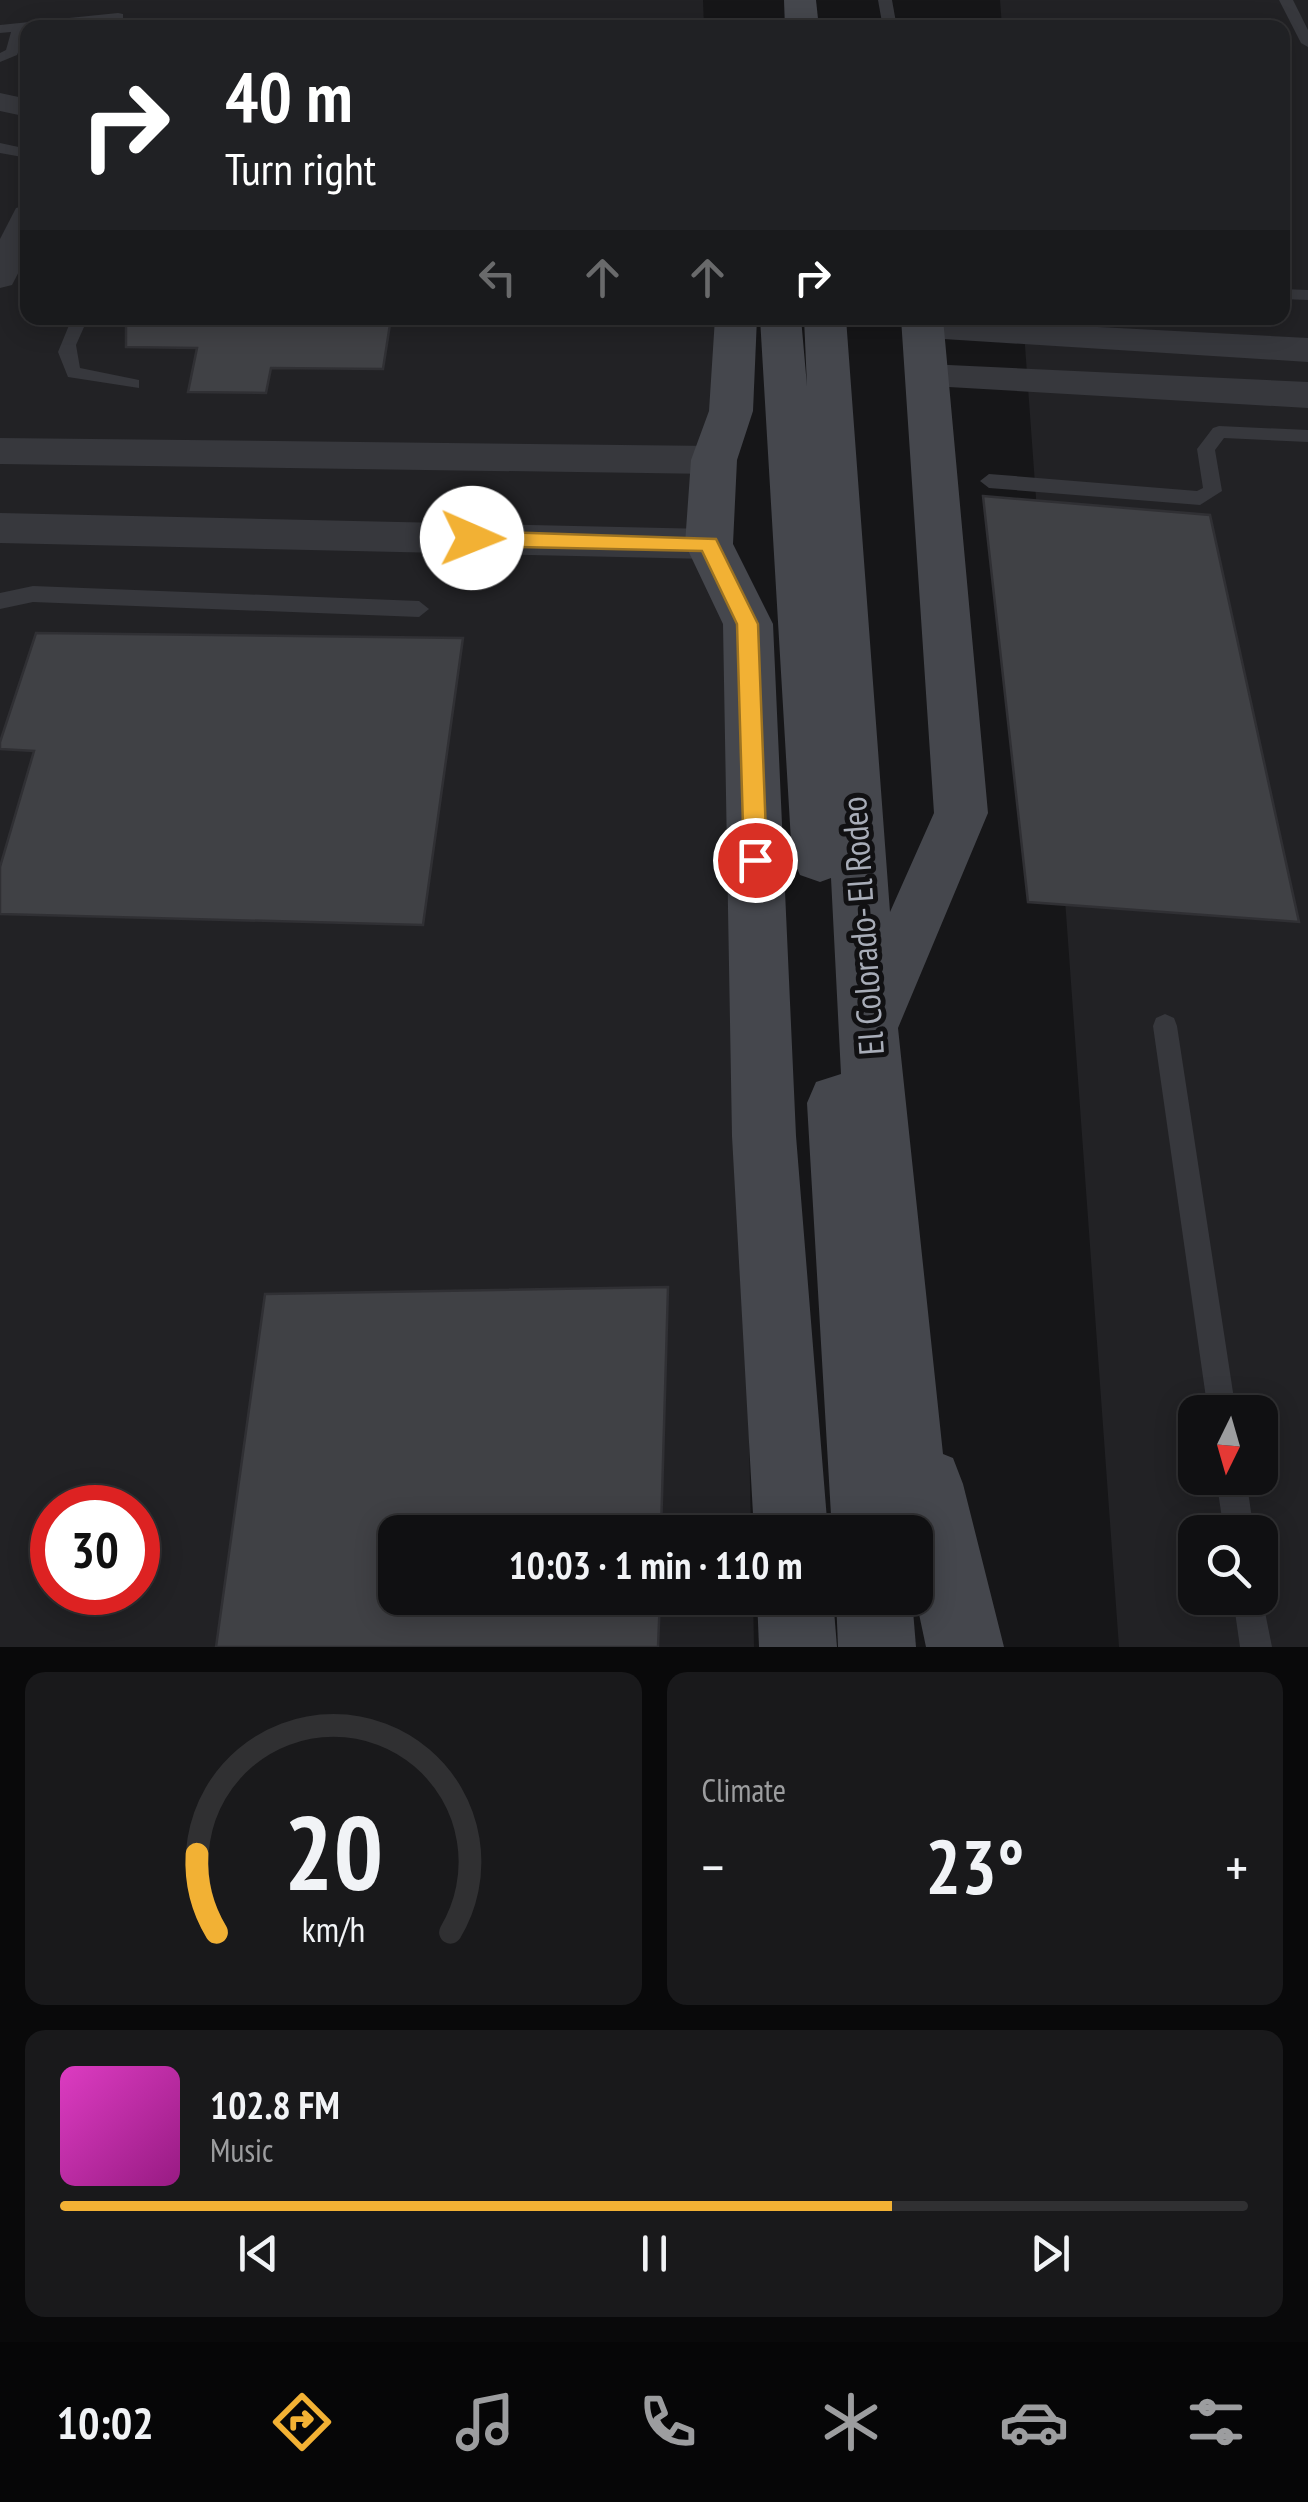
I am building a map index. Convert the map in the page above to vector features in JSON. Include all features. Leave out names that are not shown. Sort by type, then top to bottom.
[{"type":"main road","points":[[736,325],[731,411],[714,460],[709,544],[748,624],[764,1136],[789,1515]]},
{"type":"main road","name":"El Colorado- El Rodeo","points":[[782,325],[868,1515]]},
{"type":"main road","name":"El Colorado- El Rodeo","points":[[825,325],[868,1029],[912,1515]]},
{"type":"main road","points":[[868,1029],[961,814],[925,341]]},
{"type":"main road","points":[[898,1361],[965,1647]]},
{"type":"main road","points":[[796,1615],[798,1647]]},
{"type":"main road","points":[[875,1615],[877,1647]]},
{"type":"main road","points":[[921,1615],[924,1647]]},
{"type":"street","points":[[925,341],[1308,350]]},
{"type":"street","points":[[925,341],[1308,396]]},
{"type":"street","points":[[0,452],[714,460]]},
{"type":"street","points":[[0,528],[709,544]]},
{"type":"lane","points":[[1286,0],[1308,44]]},
{"type":"lane","points":[[0,29],[19,28],[12,52],[0,58]]},
{"type":"lane","points":[[76,325],[66,342],[66,360],[74,373],[133,384]]},
{"type":"lane","points":[[988,481],[1200,498],[1213,491],[1206,450],[1220,432],[1308,436]]},
{"type":"lane","points":[[0,601],[33,594],[418,609]]},
{"type":"lane","points":[[1165,1026],[1219,1395]]},
{"type":"lane","points":[[1251,1615],[1256,1647]]},
{"type":"shaded area","points":[[0,0],[703,0],[704,20],[20,20],[20,325],[717,325],[733,664],[751,1515],[378,1515],[378,1615],[753,1615],[754,1647],[0,1647]]},
{"type":"shaded area","points":[[1000,0],[1308,0],[1308,1647],[1119,1647],[1024,325],[1290,325],[1290,20],[1001,20]]},
{"type":"building","points":[[126,325],[390,325],[383,369],[271,368],[266,393],[188,392],[197,348],[126,347]]},
{"type":"building","points":[[983,496],[1210,515],[1299,922],[1028,902]]},
{"type":"building","points":[[36,633],[463,638],[423,925],[0,914],[0,867],[34,751],[0,749],[0,742]]},
{"type":"building","points":[[668,1287],[661,1515],[378,1515],[378,1615],[659,1615],[658,1647],[216,1647],[265,1294]]},
{"type":"route","points":[[472,538],[709,544],[748,624],[755,860]]}]
